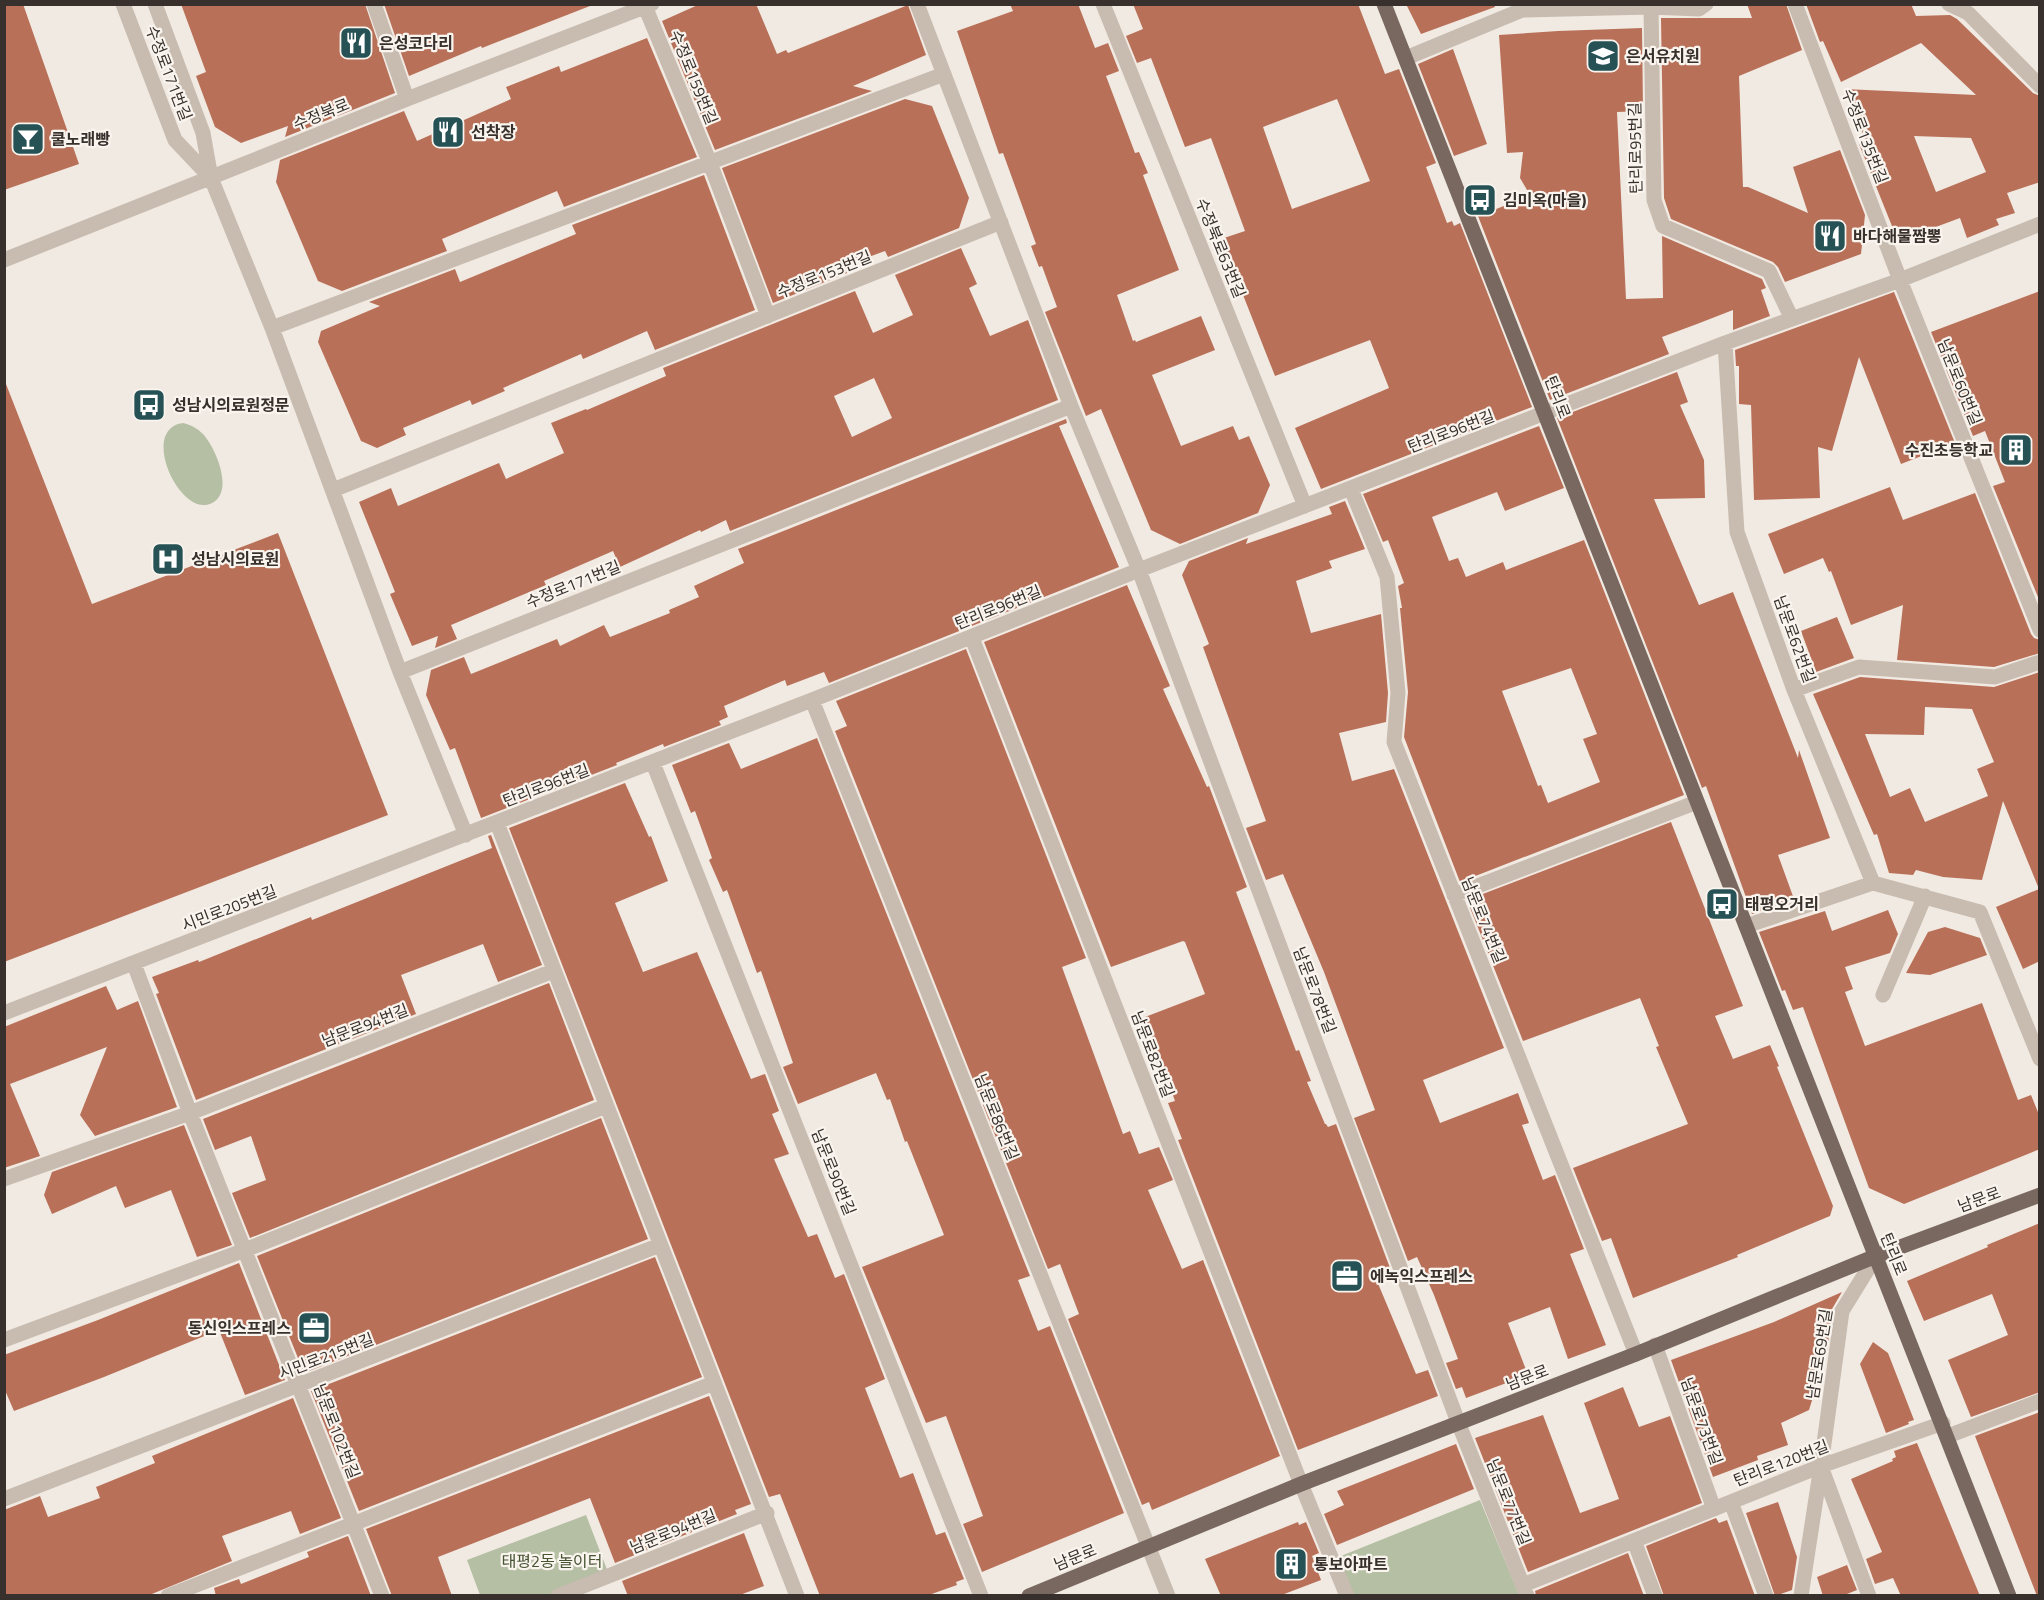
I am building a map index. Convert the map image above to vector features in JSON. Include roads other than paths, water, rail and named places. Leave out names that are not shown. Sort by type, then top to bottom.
[{"type":"main road","name":"탄리로","points":[[1384,4],[2009,1596]]},
{"type":"main road","name":"남문로","points":[[1029,1596],[1301,1484],[1636,1354],[1876,1256],[2040,1196]]},
{"type":"street","name":"수정로171번길","points":[[123,4],[175,140],[211,178]]},
{"type":"street","name":"수정로171번길","points":[[154,4],[203,133],[211,178],[272,328],[400,672],[466,836]]},
{"type":"street","points":[[374,4],[407,99]]},
{"type":"street","points":[[917,4],[1071,406],[1139,570]]},
{"type":"street","name":"수정북로63번길","points":[[1103,4],[1305,506]]},
{"type":"street","points":[[1406,58],[1522,10],[1651,7],[1700,9],[1706,4]]},
{"type":"street","name":"수정로135번길","points":[[1795,4],[1900,280]]},
{"type":"street","points":[[1949,4],[1968,13],[2040,86]]},
{"type":"street","name":"수정북로","points":[[4,260],[647,5]]},
{"type":"street","name":"수정로159번길","points":[[647,5],[768,316]]},
{"type":"street","name":"탄리로95번길","points":[[1651,7],[1654,200],[1663,226],[1769,271],[1792,319]]},
{"type":"street","points":[[272,328],[944,74]]},
{"type":"street","name":"수정로153번길","points":[[333,490],[1001,222]]},
{"type":"street","points":[[1545,414],[1725,343],[1900,280],[2040,224]]},
{"type":"street","name":"남문로60번길","points":[[1900,280],[2040,630]]},
{"type":"street","name":"남문로62번길","points":[[1725,343],[1737,532],[1794,690],[1873,883]]},
{"type":"street","name":"수정로171번길","points":[[400,672],[1071,406]]},
{"type":"street","name":"탄리로96번길","points":[[466,836],[972,638],[1139,570],[1545,414]]},
{"type":"street","name":"남문로74번길","points":[[1351,489],[1386,577],[1398,693],[1394,742],[1636,1354]]},
{"type":"street","name":"남문로78번길","points":[[1139,570],[1458,1422]]},
{"type":"street","name":"남문로82번길","points":[[972,638],[1301,1484],[1347,1596]]},
{"type":"street","points":[[1794,690],[1859,667],[1995,677],[2040,662]]},
{"type":"street","name":"남문로86번길","points":[[812,700],[1168,1596]]},
{"type":"street","name":"남문로90번길","points":[[652,763],[981,1596]]},
{"type":"street","points":[[1454,895],[1697,802]]},
{"type":"street","points":[[497,824],[798,1596]]},
{"type":"street","name":"시민로205번길","points":[[4,1013],[466,836]]},
{"type":"street","points":[[1746,926],[1873,883],[1980,912],[2040,1059]]},
{"type":"street","points":[[1883,995],[1925,896]]},
{"type":"street","name":"남문로102번길","points":[[134,964],[190,1113],[382,1596]]},
{"type":"street","name":"남문로94번길","points":[[190,1113],[553,971]]},
{"type":"street","points":[[4,1340],[245,1250],[606,1106]]},
{"type":"street","points":[[4,1179],[190,1113]]},
{"type":"street","name":"시민로215번길","points":[[4,1499],[660,1245]]},
{"type":"street","name":"남문로69번길","points":[[1801,1596],[1842,1311],[1876,1256]]},
{"type":"street","name":"남문로73번길","points":[[1655,1345],[1714,1509]]},
{"type":"street","points":[[168,1596],[714,1383]]},
{"type":"street","name":"탄리로120번길","points":[[1525,1590],[1634,1541],[1821,1466],[2040,1401]]},
{"type":"street","name":"남문로77번길","points":[[1458,1422],[1525,1590]]},
{"type":"street","name":"남문로69번길","points":[[1821,1466],[1869,1596]]},
{"type":"street","points":[[1731,1502],[1766,1596]]},
{"type":"street","name":"남문로94번길","points":[[558,1596],[767,1514]]},
{"type":"street","points":[[1634,1541],[1655,1596]]},
{"type":"place","name":"은성코다리","points":[[356,43]]},
{"type":"place","name":"은서유치원","points":[[1603,56]]},
{"type":"place","name":"선착장","points":[[448,132]]},
{"type":"place","name":"쿨노래빵","points":[[28,139]]},
{"type":"place","name":"김미옥(마을)","points":[[1480,200]]},
{"type":"place","name":"바다해물짬뽕","points":[[1830,236]]},
{"type":"place","name":"성남시의료원정문","points":[[149,405]]},
{"type":"place","name":"수진초등학교","points":[[2016,450]]},
{"type":"place","name":"성남시의료원","points":[[168,559]]},
{"type":"place","name":"태평오거리","points":[[1722,904]]},
{"type":"place","name":"에녹익스프레스","points":[[1347,1276]]},
{"type":"place","name":"동신익스프레스","points":[[314,1328]]},
{"type":"place","name":"통보아파트","points":[[1291,1564]]},
{"type":"park label","name":"태평2동 놀이터","points":[[552,1561]]}]
